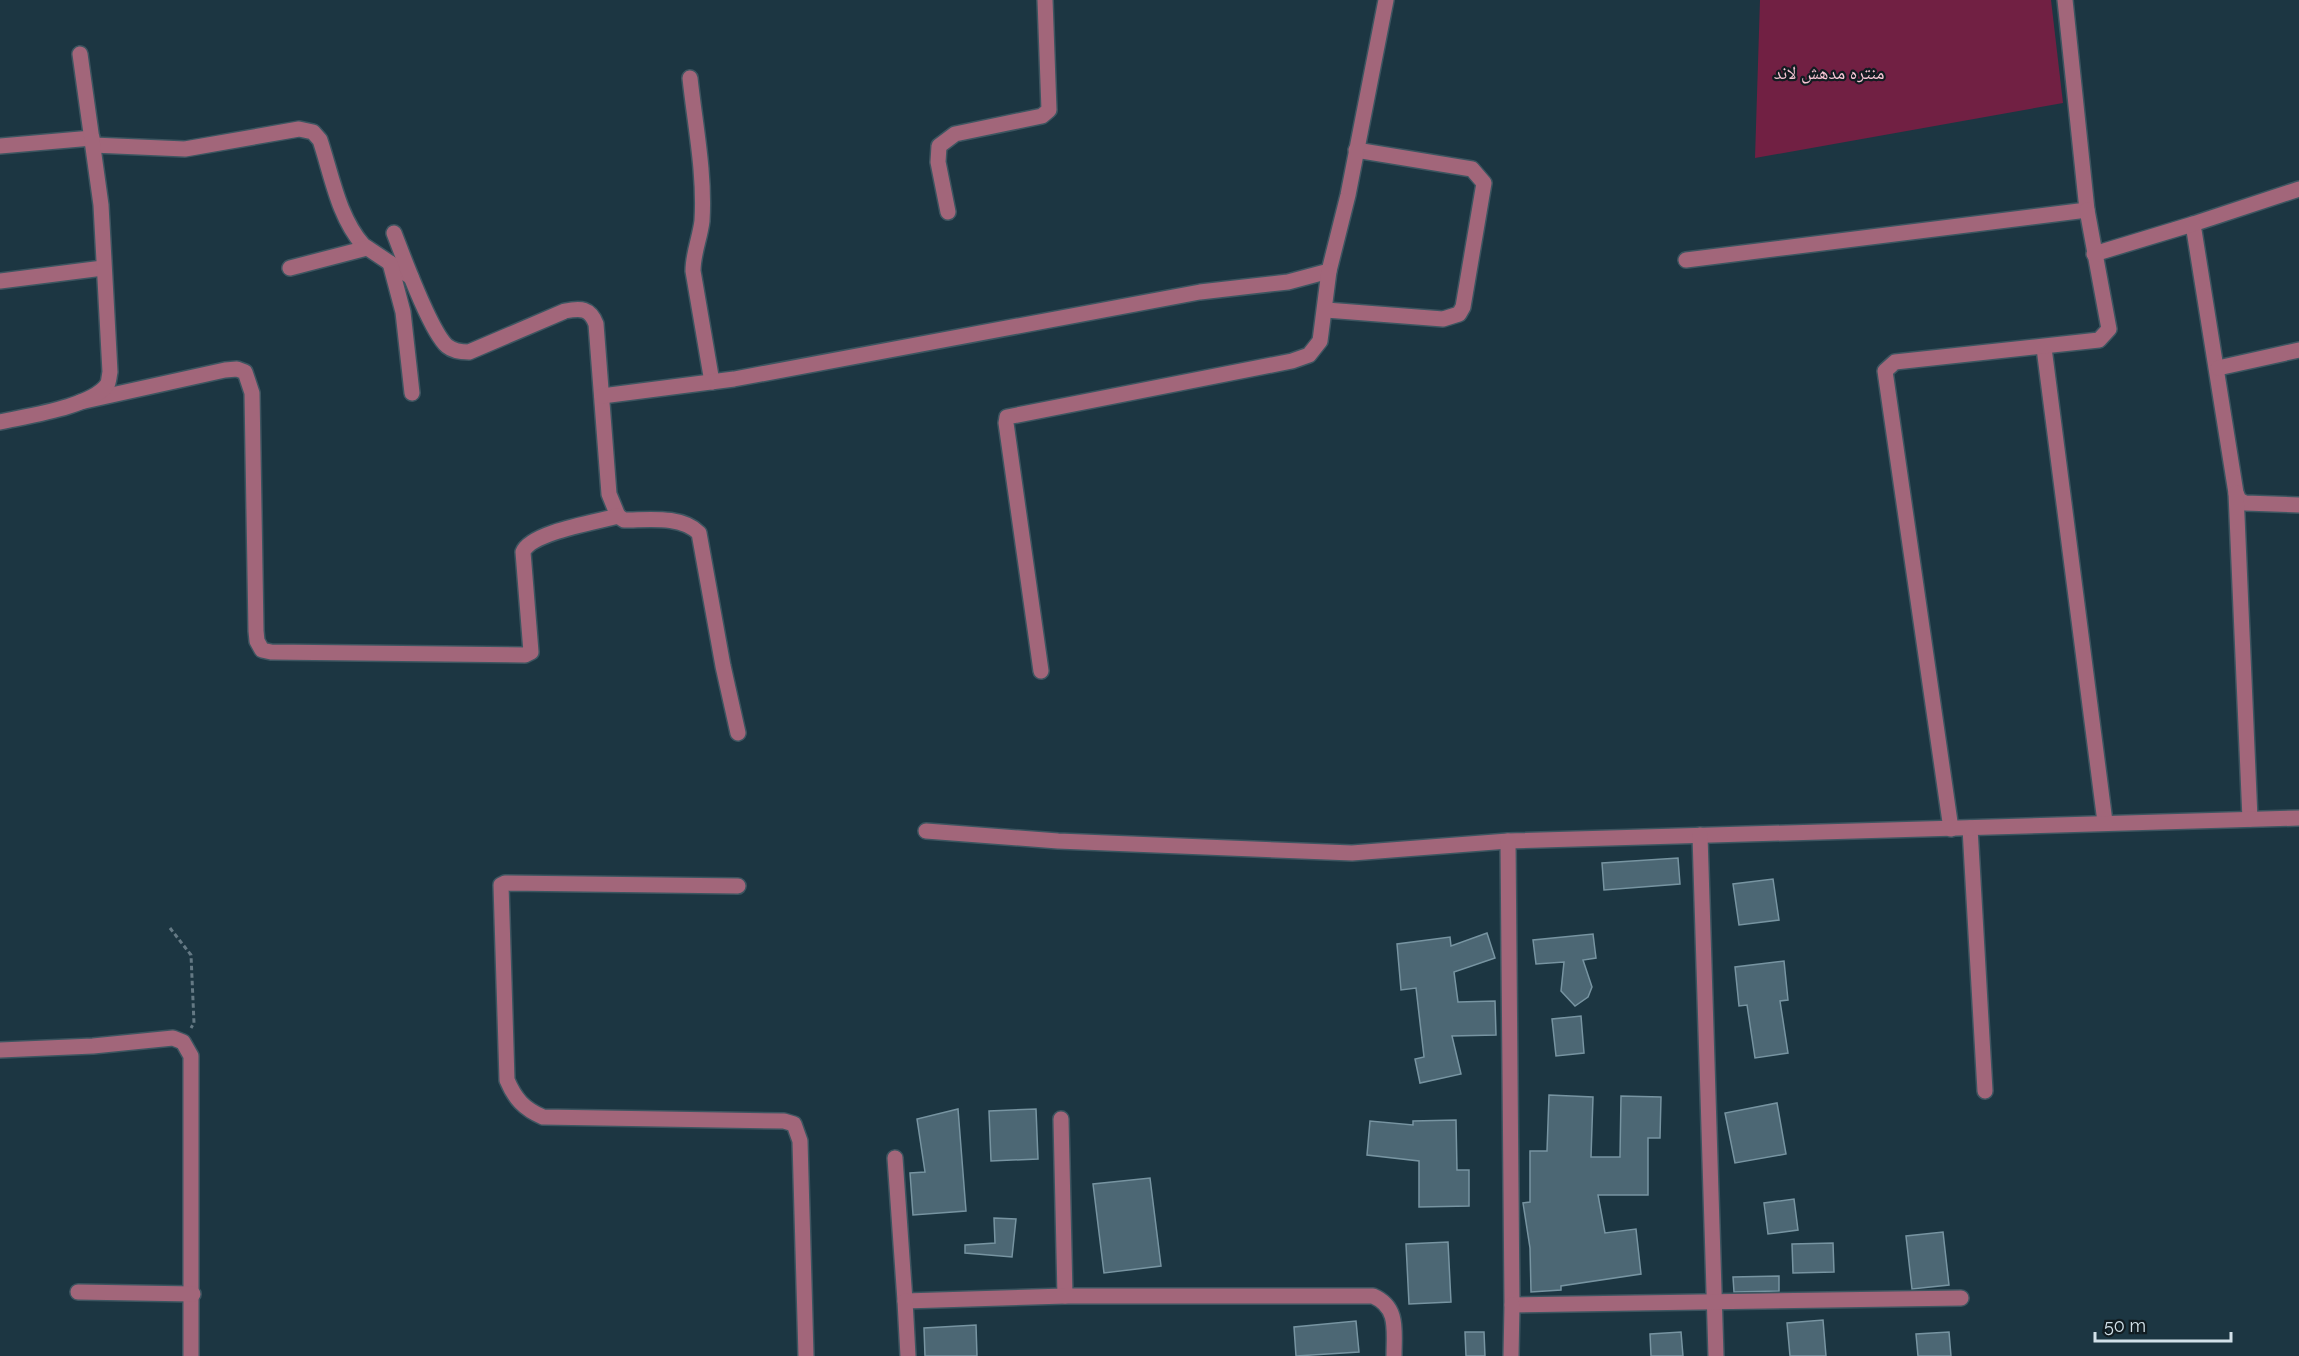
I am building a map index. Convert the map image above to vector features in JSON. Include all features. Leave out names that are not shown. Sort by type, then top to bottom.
[{"type":"street","points":[[948,212],[938,162],[939,146],[955,134],[1042,116],[1049,110],[1045,0]]},
{"type":"street","points":[[1041,671],[1007,417],[1292,361],[1309,355],[1320,341],[1326,310],[1329,271],[1348,195],[1386,0]]},
{"type":"street","points":[[1951,829],[1885,370],[1895,362],[2044,348],[2099,340],[2109,329],[2087,210],[2065,0]]},
{"type":"street","points":[[80,54],[101,205],[110,372],[108,384],[97,395],[80,402]]},
{"type":"street","points":[[690,78],[702,183],[702,222],[693,258],[693,271],[712,382]]},
{"type":"street","points":[[0,146],[92,142],[185,149],[299,129],[313,132],[320,140],[341,211],[357,238],[367,248],[411,277]]},
{"type":"street","points":[[1326,310],[1443,319],[1459,314],[1463,307],[1484,183],[1478,174],[1472,170],[1356,150]]},
{"type":"street","points":[[2094,254],[2299,189]]},
{"type":"street","points":[[1686,260],[2087,210]]},
{"type":"street","points":[[2193,224],[2218,368],[2236,493],[2250,819]]},
{"type":"street","points":[[394,233],[411,277],[442,341],[459,352],[469,352],[565,311],[580,308],[588,310],[596,324],[609,494],[618,516],[624,520],[681,521],[699,533],[723,666],[738,733]]},
{"type":"street","points":[[290,268],[367,248]]},
{"type":"street","points":[[390,263],[403,312],[412,393]]},
{"type":"street","points":[[0,281],[103,268]]},
{"type":"street","points":[[602,396],[712,382],[1200,292],[1288,282],[1329,271]]},
{"type":"street","points":[[2044,348],[2105,822]]},
{"type":"street","points":[[2218,368],[2299,350]]},
{"type":"street","points":[[0,422],[225,370],[237,369],[245,372],[252,393],[256,631],[262,650],[271,652],[525,655],[531,652],[525,548],[534,540],[547,535],[618,516]]},
{"type":"street","points":[[2236,493],[2239,500],[2245,503],[2299,505]]},
{"type":"street","points":[[926,831],[1058,841],[1340,852],[1508,841],[2299,818]]},
{"type":"street","points":[[1970,828],[1985,1091]]},
{"type":"street","points":[[1700,835],[1716,1356]]},
{"type":"street","points":[[1508,841],[1511,1356]]},
{"type":"street","points":[[738,886],[516,883],[501,885],[507,1080],[518,1101],[529,1111],[543,1117],[784,1121],[794,1124],[800,1141],[806,1356]]},
{"type":"street","points":[[0,1050],[93,1046],[173,1038],[183,1042],[191,1056],[192,1356]]},
{"type":"street","points":[[1061,1119],[1065,1296]]},
{"type":"street","points":[[894,1158],[908,1356]]},
{"type":"street","points":[[78,1292],[193,1294]]},
{"type":"street","points":[[905,1301],[1065,1296],[1373,1296],[1385,1301],[1394,1315],[1394,1356]]},
{"type":"street","points":[[1512,1305],[1715,1300],[1961,1298]]},
{"type":"path","points":[[170,928],[191,955],[194,1023],[183,1042]]},
{"type":"green space","name":"منتره مدهش لاند","points":[[1760,0],[2051,0],[2063,103],[1755,158]]},
{"type":"building","points":[[1678,858],[1680,884],[1604,890],[1602,863]]},
{"type":"building","points":[[1773,879],[1779,920],[1739,925],[1733,884]]},
{"type":"building","points":[[1487,933],[1495,958],[1454,972],[1458,1002],[1495,1001],[1496,1035],[1452,1036],[1461,1074],[1420,1083],[1415,1059],[1424,1057],[1416,988],[1401,990],[1397,944],[1450,937],[1451,946]]},
{"type":"building","points":[[1593,934],[1596,958],[1583,960],[1592,987],[1588,997],[1575,1006],[1561,991],[1564,962],[1536,964],[1533,940]]},
{"type":"building","points":[[1784,961],[1788,1000],[1780,1001],[1788,1053],[1755,1058],[1747,1005],[1739,1006],[1735,967]]},
{"type":"building","points":[[1581,1016],[1584,1053],[1556,1056],[1552,1019]]},
{"type":"building","points":[[1549,1095],[1593,1097],[1591,1157],[1620,1157],[1621,1096],[1661,1097],[1660,1138],[1648,1138],[1648,1195],[1598,1195],[1605,1233],[1636,1229],[1641,1274],[1561,1286],[1561,1290],[1531,1292],[1530,1248],[1523,1203],[1530,1202],[1530,1151],[1547,1151]]},
{"type":"building","points":[[1777,1103],[1786,1154],[1735,1163],[1725,1113]]},
{"type":"building","points":[[958,1109],[966,1211],[913,1215],[910,1173],[925,1172],[917,1119]]},
{"type":"building","points":[[1036,1109],[1038,1159],[991,1161],[989,1111]]},
{"type":"building","points":[[1456,1120],[1457,1170],[1469,1170],[1469,1206],[1419,1207],[1419,1161],[1367,1155],[1370,1121],[1413,1125],[1413,1121]]},
{"type":"building","points":[[1150,1178],[1161,1266],[1104,1273],[1093,1184]]},
{"type":"building","points":[[1794,1199],[1798,1230],[1768,1234],[1764,1203]]},
{"type":"building","points":[[994,1218],[1016,1219],[1012,1257],[965,1253],[965,1245],[995,1243]]},
{"type":"building","points":[[1943,1232],[1949,1285],[1912,1289],[1906,1236]]},
{"type":"building","points":[[1448,1242],[1451,1302],[1409,1304],[1406,1244]]},
{"type":"building","points":[[1833,1243],[1834,1272],[1793,1273],[1792,1244]]},
{"type":"building","points":[[1779,1276],[1779,1291],[1734,1292],[1733,1277]]},
{"type":"building","points":[[1823,1320],[1826,1356],[1790,1356],[1787,1323]]},
{"type":"building","points":[[1356,1321],[1359,1352],[1296,1356],[1294,1327]]},
{"type":"building","points":[[976,1325],[977,1356],[925,1356],[924,1328]]},
{"type":"building","points":[[1465,1332],[1484,1332],[1485,1356],[1466,1356]]},
{"type":"building","points":[[1681,1332],[1683,1356],[1651,1356],[1650,1334]]},
{"type":"building","points":[[1949,1332],[1951,1356],[1918,1356],[1916,1334]]}]
